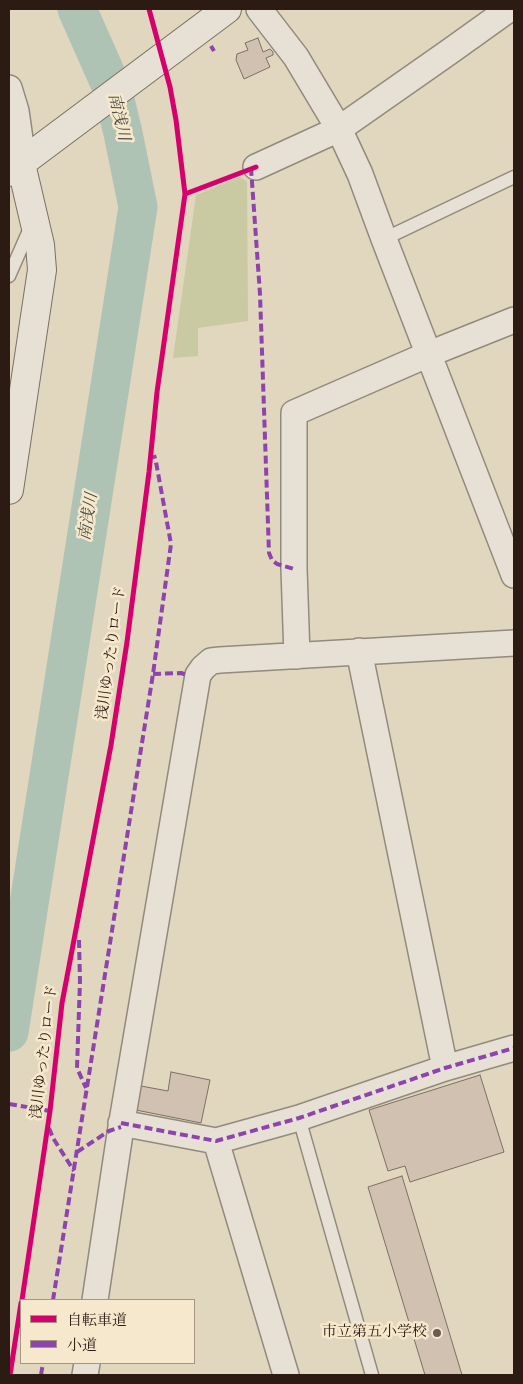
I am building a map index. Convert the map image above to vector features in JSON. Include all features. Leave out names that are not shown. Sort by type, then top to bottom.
[{"type":"street","points":[[23,161],[227,9]]},
{"type":"street","points":[[259,9],[296,57],[339,129],[360,174],[514,575]]},
{"type":"street","points":[[256,167],[339,129],[509,9]]},
{"type":"street","points":[[9,88],[16,111],[25,186],[40,245],[42,270],[9,490]]},
{"type":"street","points":[[297,656],[294,569],[294,413],[429,354],[514,320]]},
{"type":"street","points":[[96,1299],[121,1122],[196,680],[203,668],[211,661],[514,643]]},
{"type":"street","points":[[359,651],[446,1068]]},
{"type":"street","points":[[121,1122],[216,1141],[299,1118],[446,1068],[514,1048]]},
{"type":"street","points":[[216,1141],[286,1375]]},
{"type":"lane","points":[[384,239],[514,177]]},
{"type":"lane","points":[[9,276],[34,220]]},
{"type":"lane","points":[[299,1118],[372,1375]]},
{"type":"green space","points":[[240,177],[247,181],[248,321],[198,328],[198,356],[173,358],[196,195]]},
{"type":"building","points":[[258,38],[263,52],[270,49],[273,52],[273,55],[266,58],[270,67],[244,79],[236,60],[237,54],[248,50],[245,43]]},
{"type":"building","points":[[171,1072],[210,1080],[201,1123],[136,1110],[141,1086],[168,1091]]},
{"type":"building","points":[[480,1075],[504,1152],[410,1182],[405,1166],[388,1171],[369,1110]]},
{"type":"building","points":[[402,1176],[462,1375],[425,1375],[368,1187]]},
{"type":"waterway","name":"南浅川","points":[[9,1032],[138,207],[112,88],[77,9]]},
{"type":"marked path","points":[[211,46],[214,51]]},
{"type":"marked path","points":[[251,168],[260,294],[269,553],[272,560],[277,564],[294,569]]},
{"type":"marked path","points":[[53,1299],[153,674],[171,544],[154,455]]},
{"type":"marked path","points":[[153,674],[181,673],[187,675]]},
{"type":"marked path","points":[[79,940],[80,981],[77,1068],[86,1088]]},
{"type":"marked path","points":[[121,1123],[216,1141],[299,1118],[445,1068],[514,1048]]},
{"type":"marked path","points":[[9,1104],[50,1111]]},
{"type":"marked path","points":[[77,1152],[109,1131],[121,1127]]},
{"type":"marked path","points":[[49,1128],[53,1138],[74,1171]]},
{"type":"marked path","points":[[41,1375],[43,1364]]},
{"type":"cycle path","name":"浅川ゆったりロード","points":[[22,1299],[50,1111],[62,1003],[111,745],[127,642],[149,472],[157,392],[185,194],[170,87],[149,9]]},
{"type":"cycle path","points":[[185,194],[256,167]]},
{"type":"cycle path","points":[[10,1375],[20,1310]]},
{"type":"place","name":"市立第五小学校","points":[[437,1333]]}]
